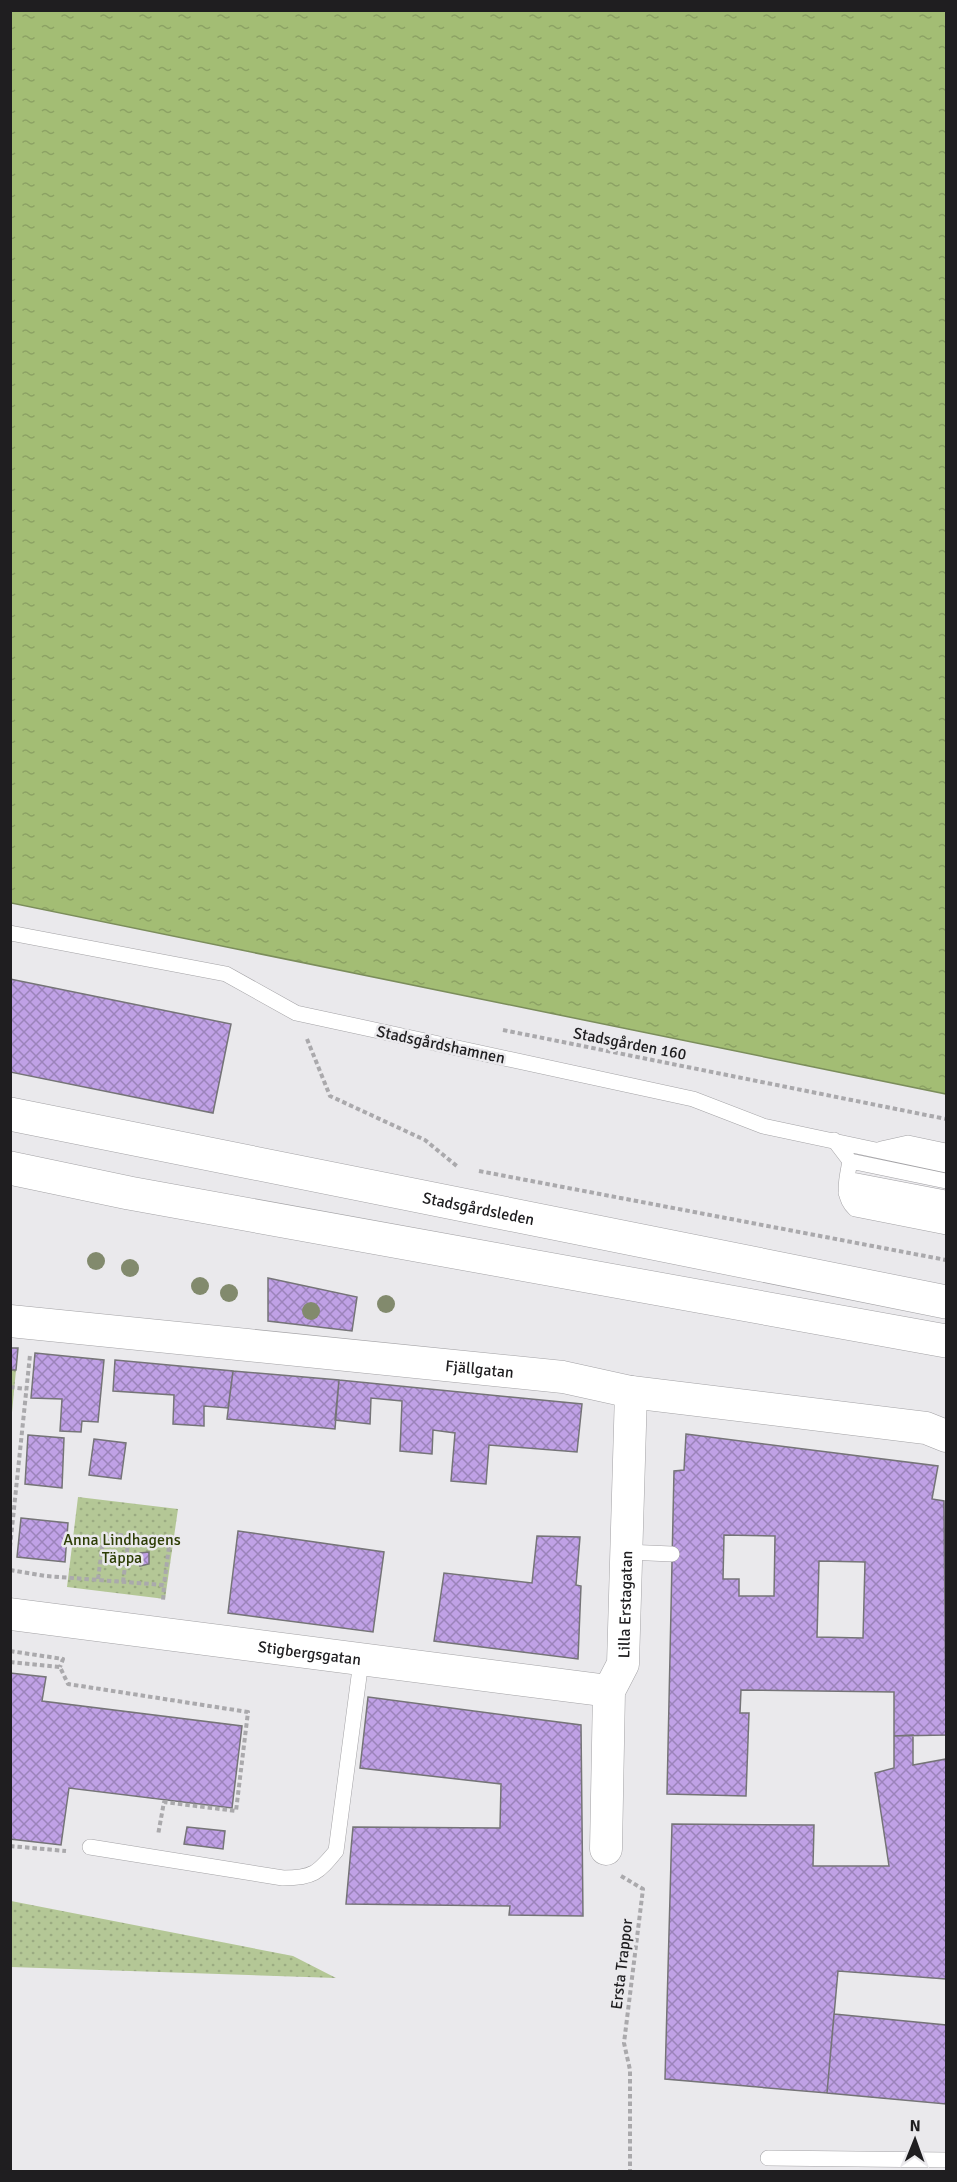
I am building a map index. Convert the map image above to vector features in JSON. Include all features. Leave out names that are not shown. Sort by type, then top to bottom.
[{"type":"main road","name":"Stadsgårdsleden","points":[[10,1114],[946,1302]]},
{"type":"main road","points":[[10,1168],[129,1193],[946,1341]]},
{"type":"street","name":"Fjällgatan","points":[[10,1321],[563,1377],[631,1392],[926,1428],[946,1436]]},
{"type":"street","name":"Lilla Erstagatan","points":[[606,1849],[609,1691],[623,1664],[631,1392]]},
{"type":"street","name":"Stigbergsgatan","points":[[10,1614],[361,1661],[609,1691]]},
{"type":"lane","name":"Stadsgårdshamnen","points":[[10,933],[226,974],[296,1013],[693,1099],[763,1126],[946,1165]]},
{"type":"lane","points":[[834,1140],[850,1161],[946,1181]]},
{"type":"lane","points":[[875,1150],[908,1143],[946,1151]]},
{"type":"lane","points":[[850,1161],[846,1186],[847,1201],[855,1209],[946,1227]]},
{"type":"lane","points":[[846,1186],[946,1198]]},
{"type":"lane","points":[[846,1186],[946,1213]]},
{"type":"lane","points":[[626,1552],[672,1554]]},
{"type":"lane","points":[[90,1847],[284,1878],[307,1878],[322,1868],[336,1851],[361,1661]]},
{"type":"lane","points":[[768,2158],[946,2160]]},
{"type":"path","points":[[296,1013],[330,1096],[425,1140],[458,1167],[946,1260]]},
{"type":"path","name":"Stadsgården 160","points":[[494,1028],[946,1119]]},
{"type":"path","points":[[10,1547],[13,1496],[31,1345]]},
{"type":"path","points":[[10,1387],[26,1389]]},
{"type":"path","points":[[98,1579],[104,1534],[170,1539],[162,1611]]},
{"type":"path","points":[[123,1582],[129,1536]]},
{"type":"path","points":[[10,1570],[46,1576],[164,1585]]},
{"type":"path","points":[[10,1651],[63,1659],[60,1667],[68,1684],[249,1712],[236,1811],[164,1802],[155,1856]]},
{"type":"path","points":[[10,1662],[60,1667]]},
{"type":"path","points":[[10,1846],[59,1851],[90,1847]]},
{"type":"path","name":"Ersta Trappor","points":[[620,1876],[642,1889],[624,2043],[630,2070],[630,2172]]},
{"type":"green space","points":[[11,1370],[16,1370],[11,1423]]},
{"type":"green space","name":"Anna Lindhagens Täppa","points":[[78,1497],[178,1509],[165,1599],[67,1587]]},
{"type":"green space","points":[[11,1901],[293,1956],[336,1978],[11,1967]]},
{"type":"water","points":[[10,11],[946,11],[946,1094],[11,903]]},
{"type":"building","points":[[10,979],[231,1024],[213,1113],[10,1072]]},
{"type":"building","points":[[268,1278],[357,1297],[352,1331],[268,1321]]},
{"type":"building","points":[[10,1348],[18,1348],[16,1370],[10,1370]]},
{"type":"building","points":[[35,1353],[104,1360],[98,1422],[82,1421],[81,1432],[60,1431],[62,1399],[31,1398]]},
{"type":"building","points":[[115,1360],[233,1371],[228,1408],[204,1406],[204,1426],[173,1424],[174,1395],[113,1391]]},
{"type":"building","points":[[233,1371],[339,1380],[335,1429],[227,1419]]},
{"type":"building","points":[[339,1380],[582,1404],[577,1452],[489,1445],[486,1484],[451,1481],[455,1433],[433,1430],[432,1454],[400,1451],[402,1401],[371,1398],[370,1424],[335,1420]]},
{"type":"building","points":[[686,1434],[938,1466],[932,1499],[944,1501],[946,1735],[894,1736],[894,1692],[741,1690],[740,1713],[749,1713],[746,1796],[667,1794],[674,1471],[684,1470]],"holes":[[[724,1535],[775,1536],[774,1596],[739,1596],[739,1579],[723,1579]],[[819,1561],[865,1562],[863,1638],[817,1637]]]},
{"type":"building","points":[[28,1435],[64,1438],[62,1488],[25,1484]]},
{"type":"building","points":[[94,1439],[126,1443],[121,1479],[89,1475]]},
{"type":"building","points":[[21,1518],[68,1523],[65,1562],[17,1557]]},
{"type":"building","points":[[238,1531],[384,1552],[373,1632],[228,1613]]},
{"type":"building","points":[[537,1536],[580,1537],[576,1585],[581,1586],[578,1659],[434,1641],[444,1573],[532,1583]]},
{"type":"building","points":[[149,1552],[149,1564],[140,1566],[140,1553]]},
{"type":"building","points":[[10,1673],[46,1677],[42,1701],[242,1726],[232,1808],[69,1788],[61,1845],[10,1839]]},
{"type":"building","points":[[368,1697],[581,1725],[583,1916],[509,1915],[510,1906],[346,1904],[353,1827],[500,1828],[501,1784],[360,1768]]},
{"type":"building","points":[[913,1735],[913,1765],[946,1759],[946,1979],[838,1971],[827,2093],[665,2079],[672,1824],[814,1825],[813,1866],[889,1866],[875,1773],[894,1768],[894,1736]]},
{"type":"building","points":[[187,1827],[225,1831],[223,1849],[184,1844]]},
{"type":"building","points":[[834,2014],[946,2025],[946,2104],[827,2093]]}]
